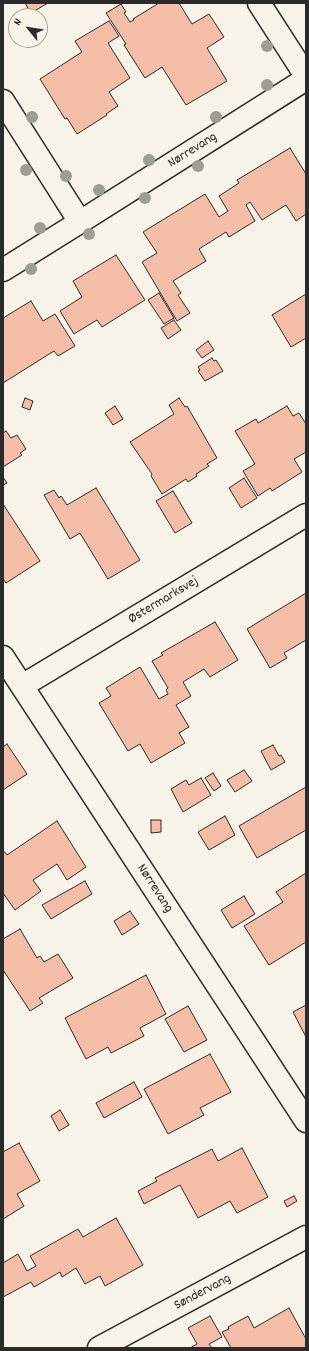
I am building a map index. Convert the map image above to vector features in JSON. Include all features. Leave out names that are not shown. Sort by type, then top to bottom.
[{"type":"street","name":"Nørrevang","points":[[3,270],[306,77],[259,3]]},
{"type":"street","points":[[3,101],[80,222]]},
{"type":"street","name":"Østermarksvej","points":[[22,686],[306,515]]},
{"type":"street","name":"Nørrevang","points":[[3,657],[306,1121]]},
{"type":"street","name":"Søndervang","points":[[99,1348],[306,1237]]},
{"type":"building","points":[[25,3],[48,3],[40,8],[28,8]]},
{"type":"building","points":[[159,3],[179,3],[192,24],[209,14],[224,37],[207,48],[227,81],[186,105],[162,67],[145,78],[124,45],[126,44],[106,13],[121,4],[126,12],[124,13],[130,22]]},
{"type":"building","points":[[109,21],[119,36],[108,43],[130,78],[109,92],[118,106],[106,114],[107,115],[77,134],[67,118],[65,119],[40,79],[82,52],[75,41]]},
{"type":"building","points":[[290,148],[306,174],[306,214],[296,221],[286,205],[262,220],[250,202],[246,205],[255,221],[229,237],[226,232],[199,249],[206,261],[173,281],[181,293],[178,295],[190,313],[177,321],[142,262],[157,253],[143,232],[205,194],[219,217],[228,211],[219,196],[239,183],[237,180]]},
{"type":"building","points":[[116,255],[145,300],[102,327],[97,320],[74,334],[60,311],[82,297],[73,281]]},
{"type":"building","points":[[159,293],[174,318],[164,324],[148,300]]},
{"type":"building","points":[[306,294],[306,338],[291,347],[272,315]]},
{"type":"building","points":[[31,301],[43,321],[55,314],[75,346],[58,356],[54,351],[3,383],[3,318]]},
{"type":"building","points":[[174,320],[181,330],[168,339],[161,328]]},
{"type":"building","points":[[208,341],[214,350],[202,358],[196,350]]},
{"type":"building","points":[[212,358],[214,361],[216,360],[223,371],[205,381],[198,371],[200,370],[198,367]]},
{"type":"building","points":[[25,398],[33,401],[30,410],[22,407]]},
{"type":"building","points":[[179,398],[185,407],[187,406],[217,458],[207,464],[209,466],[196,474],[197,476],[188,482],[186,479],[162,494],[151,476],[152,474],[130,442],[174,414],[169,405]]},
{"type":"building","points":[[115,406],[123,419],[113,425],[105,413]]},
{"type":"building","points":[[287,406],[293,416],[299,413],[306,424],[306,452],[294,459],[302,472],[272,491],[270,488],[258,496],[243,471],[255,464],[235,431],[256,419],[258,423]]},
{"type":"building","points":[[6,431],[11,438],[17,435],[26,449],[20,453],[22,455],[3,467],[3,433]]},
{"type":"building","points":[[3,477],[7,483],[3,485]]},
{"type":"building","points":[[244,478],[257,498],[241,508],[229,488]]},
{"type":"building","points":[[96,488],[140,560],[108,579],[80,533],[70,539],[44,495],[54,490],[59,498],[61,496],[67,505]]},
{"type":"building","points":[[173,491],[192,523],[175,533],[156,501]]},
{"type":"building","points":[[3,504],[40,561],[6,583],[3,579]]},
{"type":"building","points":[[306,593],[306,640],[284,653],[287,658],[270,668],[247,629]]},
{"type":"building","points":[[215,622],[238,660],[210,677],[204,669],[183,682],[191,696],[176,705],[189,727],[179,733],[185,743],[151,763],[140,744],[128,751],[99,703],[111,696],[106,688],[140,667],[159,699],[168,694],[166,690],[168,688],[152,661],[163,655],[161,653]]},
{"type":"building","points":[[7,744],[27,774],[3,790],[3,747]]},
{"type":"building","points":[[273,745],[279,756],[281,755],[285,762],[271,770],[261,751]]},
{"type":"building","points":[[244,770],[252,781],[235,792],[227,780]]},
{"type":"building","points":[[213,773],[221,786],[214,791],[205,778]]},
{"type":"building","points":[[201,778],[211,795],[183,812],[171,789],[186,780],[189,785]]},
{"type":"building","points":[[306,787],[306,830],[257,858],[239,826]]},
{"type":"building","points":[[225,816],[235,835],[209,850],[198,832]]},
{"type":"building","points":[[151,820],[161,820],[161,832],[151,833]]},
{"type":"building","points":[[57,821],[86,867],[67,880],[57,864],[33,880],[41,891],[15,910],[3,893],[3,850],[7,855]]},
{"type":"building","points":[[306,873],[306,942],[269,965],[244,926],[283,902],[276,892]]},
{"type":"building","points":[[85,881],[92,894],[51,919],[42,905]]},
{"type":"building","points":[[244,896],[255,914],[232,928],[221,910]]},
{"type":"building","points":[[130,911],[139,924],[122,935],[114,921]]},
{"type":"building","points":[[20,929],[37,958],[40,956],[44,962],[58,954],[73,978],[39,998],[43,1003],[30,1011],[3,970],[3,939]]},
{"type":"building","points":[[146,975],[166,1014],[140,1028],[144,1036],[111,1053],[108,1047],[86,1059],[65,1018]]},
{"type":"building","points":[[306,1005],[306,1037],[293,1012]]},
{"type":"building","points":[[188,1006],[207,1040],[184,1052],[165,1019]]},
{"type":"building","points":[[210,1054],[231,1092],[200,1108],[204,1115],[168,1134],[144,1089]]},
{"type":"building","points":[[134,1082],[142,1097],[104,1118],[96,1103]]},
{"type":"building","points":[[60,1110],[69,1125],[59,1131],[51,1116]]},
{"type":"building","points":[[19,1143],[40,1181],[17,1194],[24,1206],[3,1219],[3,1152]]},
{"type":"building","points":[[242,1148],[268,1197],[237,1213],[230,1201],[198,1218],[180,1185],[144,1204],[138,1191],[157,1181],[155,1178],[212,1149],[218,1161]]},
{"type":"building","points":[[294,1196],[297,1201],[287,1207],[284,1201]]},
{"type":"building","points":[[116,1218],[143,1265],[105,1286],[100,1276],[85,1284],[76,1268],[62,1277],[60,1272],[34,1287],[31,1282],[3,1297],[3,1263],[18,1254],[27,1271],[36,1266],[30,1256],[78,1229],[83,1237]]},
{"type":"building","points":[[289,1308],[306,1339],[306,1348],[231,1348],[222,1332],[248,1316],[254,1328]]},
{"type":"building","points":[[210,1316],[222,1337],[209,1344],[212,1348],[190,1348],[197,1344],[188,1328]]}]
